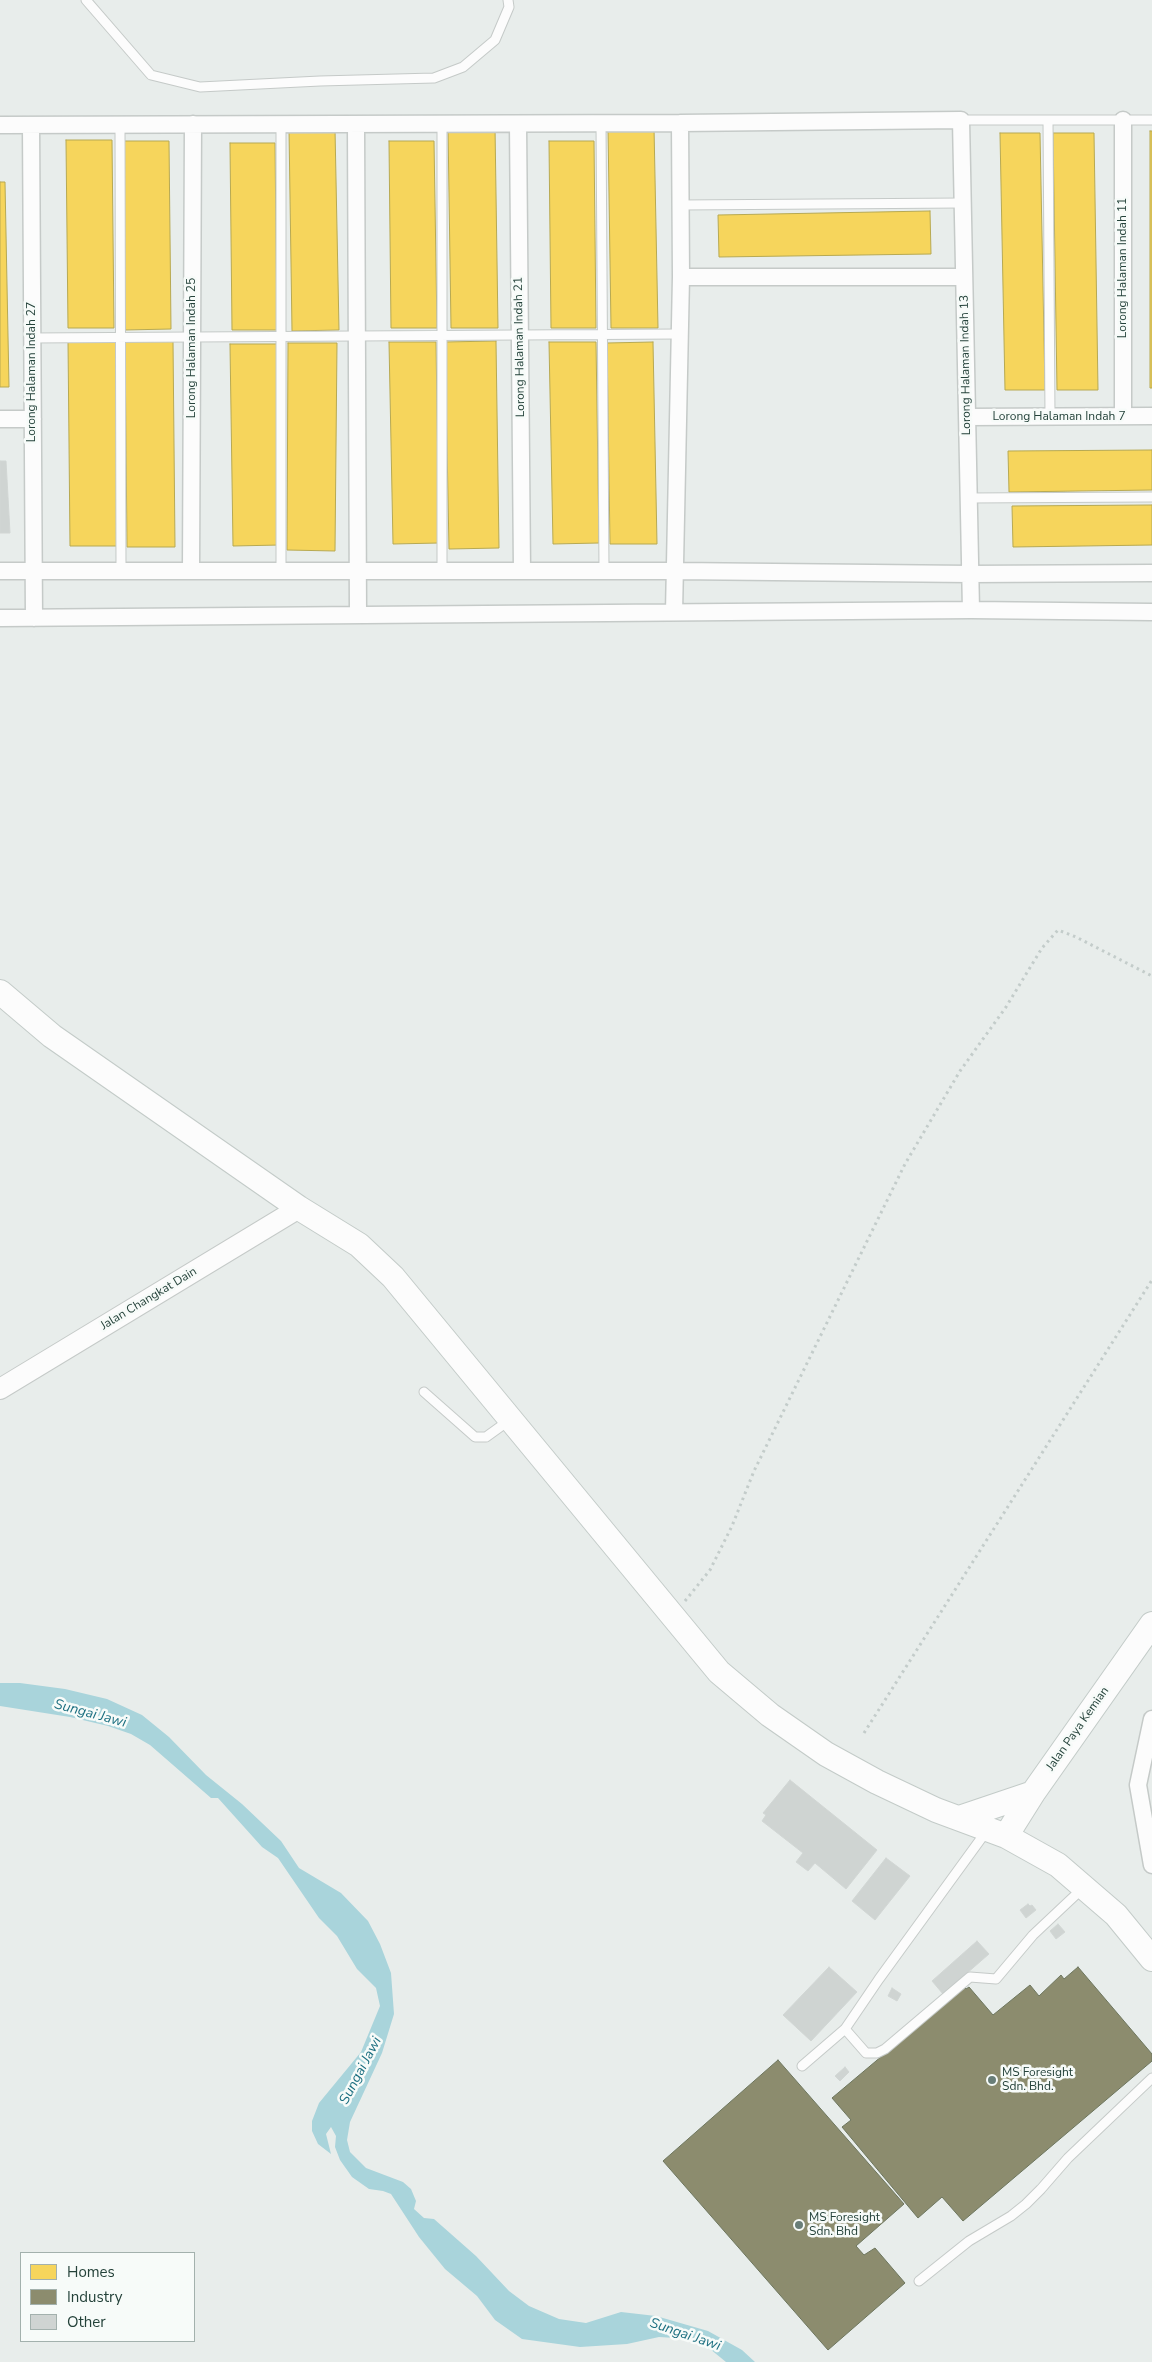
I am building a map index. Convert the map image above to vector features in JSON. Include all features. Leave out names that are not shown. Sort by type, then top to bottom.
[{"type":"main road","points":[[0,992],[52,1036],[299,1208],[359,1245],[393,1277],[719,1672],[770,1715],[826,1754],[877,1782],[997,1833],[1058,1865],[1116,1915],[1152,1958]]},
{"type":"main road","name":"Jalan Paya Kemian","points":[[997,1833],[1033,1793],[1152,1624]]},
{"type":"main road","points":[[958,1818],[1033,1793]]},
{"type":"street","points":[[0,125],[601,124],[961,120]]},
{"type":"street","name":"Lorong Halaman Indah 13","points":[[961,120],[971,610]]},
{"type":"street","name":"Lorong Halaman Indah 11","points":[[1123,120],[1123,416]]},
{"type":"street","points":[[674,612],[681,277],[680,123]]},
{"type":"street","name":"Lorong Halaman Indah 25","points":[[191,571],[193,124]]},
{"type":"street","points":[[356,124],[358,615]]},
{"type":"street","name":"Lorong Halaman Indah 21","points":[[518,124],[522,570]]},
{"type":"street","name":"Lorong Halaman Indah 27","points":[[31,125],[34,618]]},
{"type":"street","points":[[681,277],[964,277]]},
{"type":"street","name":"Lorong Halaman Indah 7","points":[[967,417],[1152,416]]},
{"type":"street","points":[[0,419],[33,419]]},
{"type":"street","points":[[0,571],[604,570],[970,574],[1152,573]]},
{"type":"street","points":[[0,618],[971,610],[1152,612]]},
{"type":"street","name":"Jalan Changkat Dain","points":[[0,1389],[299,1208]]},
{"type":"street","points":[[1152,1719],[1138,1785],[1152,1865]]},
{"type":"lane","points":[[86,0],[151,75],[200,87],[434,78],[463,68],[495,40],[509,7],[508,0]]},
{"type":"lane","points":[[961,120],[1152,120]]},
{"type":"lane","points":[[1048,120],[1050,417]]},
{"type":"lane","points":[[281,124],[281,571]]},
{"type":"lane","points":[[442,124],[442,571]]},
{"type":"lane","points":[[601,124],[604,570]]},
{"type":"lane","points":[[120,125],[121,571]]},
{"type":"lane","points":[[681,205],[962,203]]},
{"type":"lane","points":[[32,338],[680,334]]},
{"type":"lane","points":[[968,498],[1152,497]]},
{"type":"lane","points":[[424,1392],[475,1437],[486,1437],[511,1419]]},
{"type":"lane","points":[[802,2066],[845,2029],[879,1979],[997,1833]]},
{"type":"lane","points":[[845,2029],[866,2053],[877,2053],[885,2049],[970,1977],[996,1979],[1033,1935],[1084,1887]]},
{"type":"lane","points":[[919,2281],[969,2241],[1026,2204],[1042,2189],[1068,2158],[1152,2078]]},
{"type":"path","points":[[672,1617],[710,1570],[732,1526],[754,1471],[905,1164],[960,1071],[1006,1007],[1042,948],[1058,930],[1076,937],[1152,976]]},
{"type":"path","points":[[864,1734],[1152,1280]]},
{"type":"water","name":"Sungai Jawi","points":[[0,1683],[20,1683],[65,1689],[107,1699],[142,1715],[169,1737],[206,1775],[242,1804],[281,1841],[299,1868],[341,1893],[368,1921],[380,1944],[391,1973],[394,2014],[382,2053],[350,2122],[347,2140],[350,2152],[366,2168],[403,2182],[411,2189],[416,2201],[414,2209],[424,2218],[434,2219],[476,2256],[509,2291],[529,2306],[559,2319],[586,2323],[621,2312],[656,2316],[708,2331],[742,2350],[755,2362],[726,2362],[710,2349],[692,2340],[675,2338],[659,2337],[627,2344],[580,2347],[522,2339],[495,2320],[477,2296],[445,2269],[419,2237],[391,2194],[369,2189],[352,2177],[340,2160],[335,2147],[336,2136],[331,2127],[326,2134],[331,2154],[318,2144],[312,2131],[312,2121],[319,2103],[361,2052],[380,2006],[376,1988],[357,1969],[337,1936],[319,1918],[278,1858],[262,1847],[218,1798],[211,1798],[150,1745],[131,1734],[108,1726],[70,1717],[0,1706]]},
{"type":"building: Homes","points":[[495,126],[498,328],[451,328],[448,127]]},
{"type":"building: Homes","points":[[608,127],[654,127],[658,328],[611,328]]},
{"type":"building: Homes","points":[[289,129],[335,129],[339,330],[292,331]]},
{"type":"building: Homes","points":[[1150,131],[1152,131],[1152,388],[1150,388]]},
{"type":"building: Homes","points":[[1000,133],[1040,133],[1045,390],[1005,390]]},
{"type":"building: Homes","points":[[1053,133],[1094,133],[1098,390],[1057,390]]},
{"type":"building: Homes","points":[[66,140],[112,140],[114,328],[68,328]]},
{"type":"building: Homes","points":[[123,141],[169,141],[171,329],[125,330]]},
{"type":"building: Homes","points":[[389,141],[434,141],[437,328],[391,328]]},
{"type":"building: Homes","points":[[549,141],[594,141],[596,328],[551,328]]},
{"type":"building: Homes","points":[[230,143],[275,143],[277,330],[232,330]]},
{"type":"building: Homes","points":[[0,182],[5,182],[9,387],[0,387]]},
{"type":"building: Homes","points":[[930,211],[931,254],[719,257],[718,215]]},
{"type":"building: Homes","points":[[68,340],[116,340],[118,546],[70,546]]},
{"type":"building: Homes","points":[[125,341],[173,341],[175,547],[127,547]]},
{"type":"building: Homes","points":[[496,341],[499,548],[449,549],[445,342]]},
{"type":"building: Homes","points":[[389,342],[436,342],[439,543],[393,544]]},
{"type":"building: Homes","points":[[549,342],[596,342],[599,543],[553,544]]},
{"type":"building: Homes","points":[[653,342],[657,544],[610,544],[607,343]]},
{"type":"building: Homes","points":[[288,343],[337,343],[335,551],[287,550]]},
{"type":"building: Homes","points":[[230,344],[277,344],[280,545],[233,546]]},
{"type":"building: Homes","points":[[1152,450],[1152,490],[1009,492],[1008,451]]},
{"type":"building: Homes","points":[[1152,505],[1152,545],[1013,547],[1012,506]]},
{"type":"building: Industry","name":"MS Foresight Sdn. Bhd.","points":[[1078,1967],[1152,2054],[1152,2061],[963,2221],[942,2197],[918,2218],[842,2127],[851,2120],[832,2098],[964,1987],[966,1989],[969,1987],[993,2015],[1030,1985],[1039,1996],[1061,1975],[1064,1979]]},
{"type":"building: Industry","name":"MS Foresight Sdn. Bhd","points":[[778,2060],[904,2204],[856,2246],[864,2255],[875,2248],[905,2283],[828,2350],[663,2161]]},
{"type":"building: Other","points":[[0,461],[6,461],[10,533],[0,533]]},
{"type":"building: Other","points":[[790,1780],[877,1850],[846,1889],[815,1863],[808,1871],[796,1862],[803,1853],[762,1821],[766,1815],[763,1813]]},
{"type":"building: Other","points":[[886,1858],[910,1876],[875,1920],[852,1901]]},
{"type":"building: Other","points":[[1028,1904],[1032,1905],[1036,1910],[1026,1918],[1020,1910]]},
{"type":"building: Other","points":[[1058,1924],[1065,1932],[1056,1939],[1050,1931]]},
{"type":"building: Other","points":[[977,1941],[989,1954],[943,1994],[932,1981]]},
{"type":"building: Other","points":[[829,1967],[857,1992],[811,2041],[783,2015]]},
{"type":"building: Other","points":[[892,1988],[901,1994],[897,2001],[888,1996]]},
{"type":"building: Other","points":[[845,2067],[849,2072],[840,2081],[835,2076]]},
{"type":"place","name":"MS Foresight Sdn. Bhd.","points":[[992,2080]]},
{"type":"place","name":"MS Foresight Sdn. Bhd","points":[[799,2225]]}]
